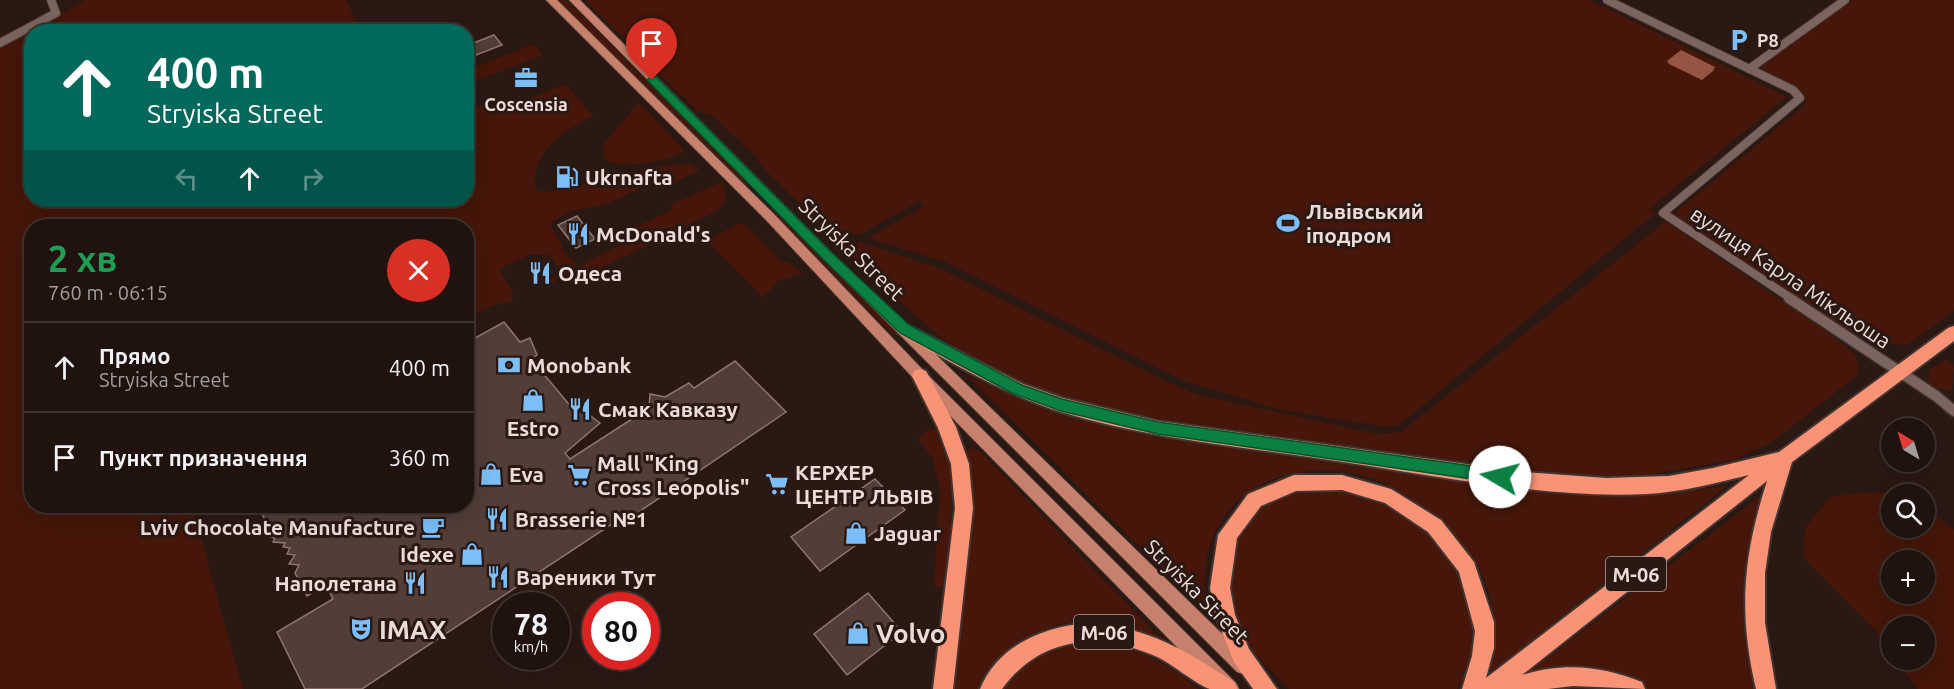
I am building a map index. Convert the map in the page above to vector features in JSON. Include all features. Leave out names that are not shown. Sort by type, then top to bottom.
[{"type":"highway","points":[[904,329],[1017,389],[1061,405],[1158,428],[1523,480],[1586,485],[1618,486],[1687,482],[1784,459],[1758,554],[1754,594],[1757,638],[1766,689]]},
{"type":"highway","name":"М-06","points":[[1488,689],[1784,459],[1954,332]]},
{"type":"highway","points":[[920,376],[947,428],[960,464],[964,508],[943,689]]},
{"type":"highway","points":[[1261,683],[1233,636],[1221,604],[1219,572],[1223,548],[1231,529],[1255,500],[1290,484],[1332,479],[1378,489],[1402,501],[1433,525],[1460,554],[1476,588],[1485,623],[1484,650],[1472,689]]},
{"type":"highway","name":"М-06","points":[[990,689],[1001,670],[1032,645],[1048,638],[1075,632],[1103,632],[1160,648],[1228,689]]},
{"type":"highway","points":[[1511,689],[1552,677],[1578,675],[1604,679],[1635,689]]},
{"type":"main road","name":"Stryiska Street","points":[[551,0],[752,200],[920,376],[1228,689]]},
{"type":"main road","name":"Stryiska Street","points":[[574,0],[1261,683]]},
{"type":"main road","points":[[752,200],[766,193]]},
{"type":"street","points":[[35,24],[56,13],[51,0]]},
{"type":"street","name":"вулиця Карла Мікльоша","points":[[1607,0],[1793,90],[1799,96],[1798,102],[1663,213],[1899,372]]},
{"type":"street","points":[[1749,69],[1845,0]]},
{"type":"street","points":[[0,43],[24,30]]},
{"type":"street","points":[[1899,372],[1954,411]]},
{"type":"shaded area","points":[[86,0],[346,0],[358,24],[41,24]]},
{"type":"shaded area","points":[[558,0],[566,0],[747,182],[747,185],[742,184]]},
{"type":"shaded area","name":"Львівський іподром","points":[[585,0],[1590,0],[1787,97],[1650,208],[1656,213],[1399,425],[1386,427],[1281,410],[1184,381],[948,263],[868,238],[924,206],[920,201],[859,235],[820,224],[766,171],[753,154],[712,115],[697,111]]},
{"type":"shaded area","points":[[1852,0],[1954,0],[1954,311],[1907,345],[1879,343],[1848,330],[1675,216],[1678,210],[1805,105],[1806,98],[1803,94],[1764,72],[1761,66]]},
{"type":"shaded area","points":[[24,33],[24,207],[474,207],[474,108],[482,105],[490,114],[566,84],[593,116],[557,138],[544,153],[535,178],[538,191],[551,192],[654,167],[689,163],[699,168],[697,172],[673,183],[650,184],[605,205],[572,211],[553,221],[551,226],[562,246],[568,256],[577,263],[574,273],[558,278],[549,287],[544,284],[556,276],[558,267],[550,255],[529,255],[499,269],[513,293],[512,301],[494,305],[474,314],[474,219],[24,219],[24,513],[194,513],[243,689],[0,689],[0,46]]},
{"type":"shaded area","points":[[534,44],[543,55],[474,82],[474,67]]},
{"type":"shaded area","points":[[1681,50],[1715,67],[1713,71],[1702,80],[1669,64],[1667,61]]},
{"type":"shaded area","points":[[639,102],[684,150],[668,158],[644,163],[610,162],[604,158],[603,145]]},
{"type":"shaded area","points":[[722,182],[726,198],[717,211],[599,269],[577,273],[582,264],[623,244],[624,241],[619,234],[622,227],[628,231],[673,209],[670,205]]},
{"type":"shaded area","points":[[775,211],[898,331],[893,335],[773,214]]},
{"type":"shaded area","points":[[1666,221],[1833,336],[1856,355],[1859,374],[1773,442],[1734,460],[1615,480],[1562,476],[1131,415],[1050,395],[998,374],[951,345],[928,327],[845,250],[860,242],[941,269],[1168,382],[1199,395],[1378,434],[1401,432]]},
{"type":"shaded area","points":[[737,224],[745,224],[783,262],[788,262],[803,273],[778,281],[763,298],[707,241]]},
{"type":"shaded area","points":[[1945,360],[1954,365],[1952,391],[1928,386],[1929,370]]},
{"type":"shaded area","points":[[966,375],[1040,407],[1089,421],[1141,432],[1554,490],[1640,492],[1727,486],[1490,674],[1492,612],[1489,592],[1482,573],[1471,556],[1450,533],[1420,506],[1394,488],[1352,473],[1327,471],[1302,472],[1278,478],[1256,488],[1237,502],[1221,521],[1210,545],[1205,579],[1206,613]]},
{"type":"shaded area","points":[[940,429],[953,467],[950,583],[938,588],[934,583],[940,489],[933,459],[918,439],[926,431]]},
{"type":"shaded area","points":[[971,448],[979,450],[1162,640],[1108,623],[1063,624],[1028,636],[1013,646],[987,672],[978,689],[951,689],[966,453]]},
{"type":"shaded area","points":[[1308,488],[1355,489],[1371,493],[1415,518],[1427,527],[1441,544],[1463,583],[1470,605],[1473,626],[1473,648],[1467,669],[1457,689],[1289,689],[1248,644],[1236,623],[1229,599],[1229,570],[1237,542],[1250,518],[1258,510],[1279,497]]},
{"type":"shaded area","points":[[1881,492],[1881,538],[1935,538],[1935,515],[1954,529],[1954,689],[1917,689],[1904,670],[1935,670],[1935,616],[1881,616],[1881,639],[1872,627],[1803,557],[1805,528],[1830,497]]},
{"type":"shaded area","points":[[1763,494],[1750,539],[1744,588],[1749,639],[1758,689],[1648,689],[1626,679],[1521,678]]},
{"type":"shaded area","points":[[1104,640],[1154,659],[1188,680],[1198,689],[1000,689],[1014,670],[1055,645]]},
{"type":"building","points":[[494,35],[502,45],[474,56],[474,43]]},
{"type":"building","name":"McDonald's","points":[[577,216],[595,239],[576,248],[558,225]]},
{"type":"building","name":"Mall \"King Cross Leopolis\"","points":[[504,322],[520,342],[530,338],[537,355],[531,359],[578,415],[584,411],[600,423],[565,453],[570,459],[649,408],[650,394],[665,397],[689,383],[694,388],[735,361],[786,412],[624,522],[621,518],[509,592],[492,592],[492,603],[362,689],[305,689],[277,632],[333,599],[326,585],[307,596],[295,573],[299,565],[289,564],[295,555],[287,554],[290,548],[283,547],[285,543],[273,542],[275,538],[269,537],[271,532],[266,532],[269,528],[262,513],[474,513],[474,339]]},
{"type":"building","points":[[875,479],[905,510],[820,571],[791,537]]},
{"type":"building","name":"Volvo","points":[[868,593],[902,632],[847,675],[814,634]]},
{"type":"place","name":"P8","points":[[1739,40]]},
{"type":"place","name":"Coscensia","points":[[526,78]]},
{"type":"place","name":"Ukrnafta","points":[[567,177]]},
{"type":"place","name":"Львівський іподром","points":[[1288,223]]},
{"type":"place","name":"McDonald's","points":[[578,234]]},
{"type":"place","name":"Одеса","points":[[540,273]]},
{"type":"place","name":"Monobank","points":[[509,365]]},
{"type":"place","name":"Estro","points":[[533,400]]},
{"type":"place","name":"Смак Кавказу","points":[[580,409]]},
{"type":"place","name":"Eva","points":[[491,474]]},
{"type":"place","name":"Mall \"King Cross Leopolis\"","points":[[579,475]]},
{"type":"place","name":"КЕРХЕР ЦЕНТР ЛЬВІВ","points":[[777,484]]},
{"type":"place","name":"Brasserie №1","points":[[497,519]]},
{"type":"place","name":"Lviv Chocolate Manufacture","points":[[433,527]]},
{"type":"place","name":"Jaguar","points":[[856,533]]},
{"type":"place","name":"Idexe","points":[[472,554]]},
{"type":"place","name":"Вареники Тут","points":[[498,577]]},
{"type":"place","name":"Наполетана","points":[[415,583]]},
{"type":"place","name":"IMAX","points":[[361,629]]},
{"type":"place","name":"Volvo","points":[[858,633]]},
{"type":"route","points":[[652,80],[904,329],[1017,389],[1061,405],[1158,428],[1500,477]]}]
